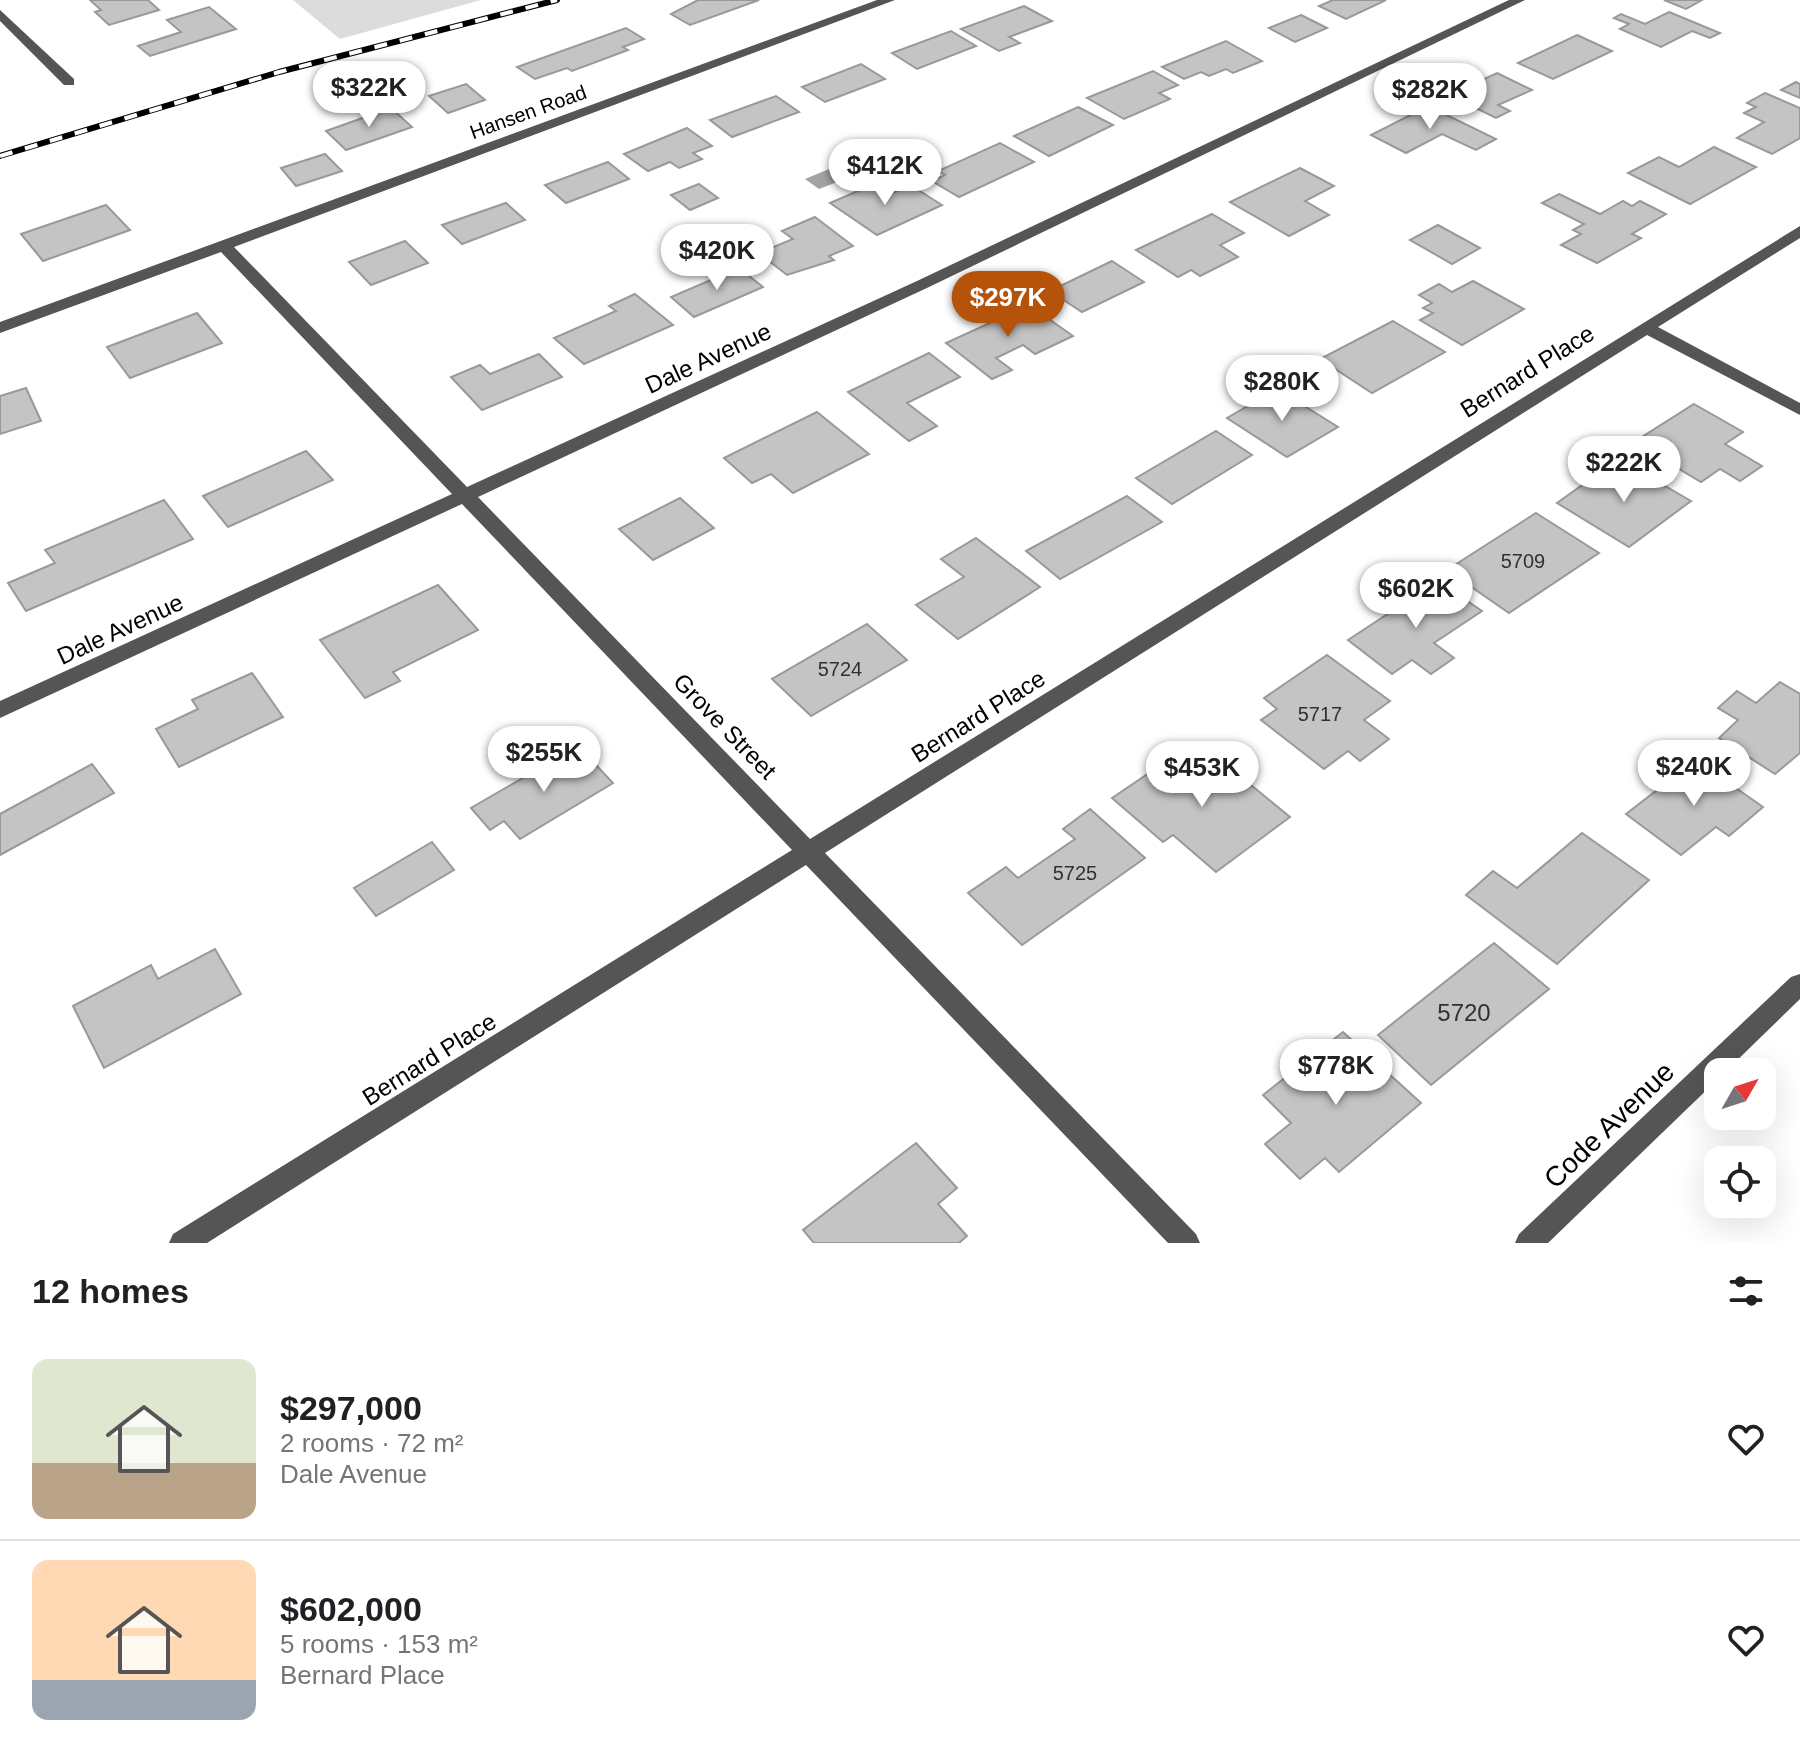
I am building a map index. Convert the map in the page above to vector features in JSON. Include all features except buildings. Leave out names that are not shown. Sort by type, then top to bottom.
[{"type":"street","name":"Hansen Road","points":[[0,328],[889,0]]},
{"type":"street","name":"Dale Avenue","points":[[0,710],[467,497],[1519,0]]},
{"type":"street","points":[[0,14],[69,82]]},
{"type":"street","name":"Bernard Place","points":[[183,1243],[1800,231]]},
{"type":"street","name":"Grove Street","points":[[224,246],[1186,1243]]},
{"type":"street","points":[[1645,327],[1800,410]]},
{"type":"street","name":"Code Avenue","points":[[1529,1243],[1800,984]]},
{"type":"shaded area","points":[[293,0],[481,0],[340,39]]},
{"type":"shaded area","points":[[846,162],[861,173],[819,189],[805,179]]},
{"type":"railway","points":[[0,156],[279,72],[557,0]]}]
